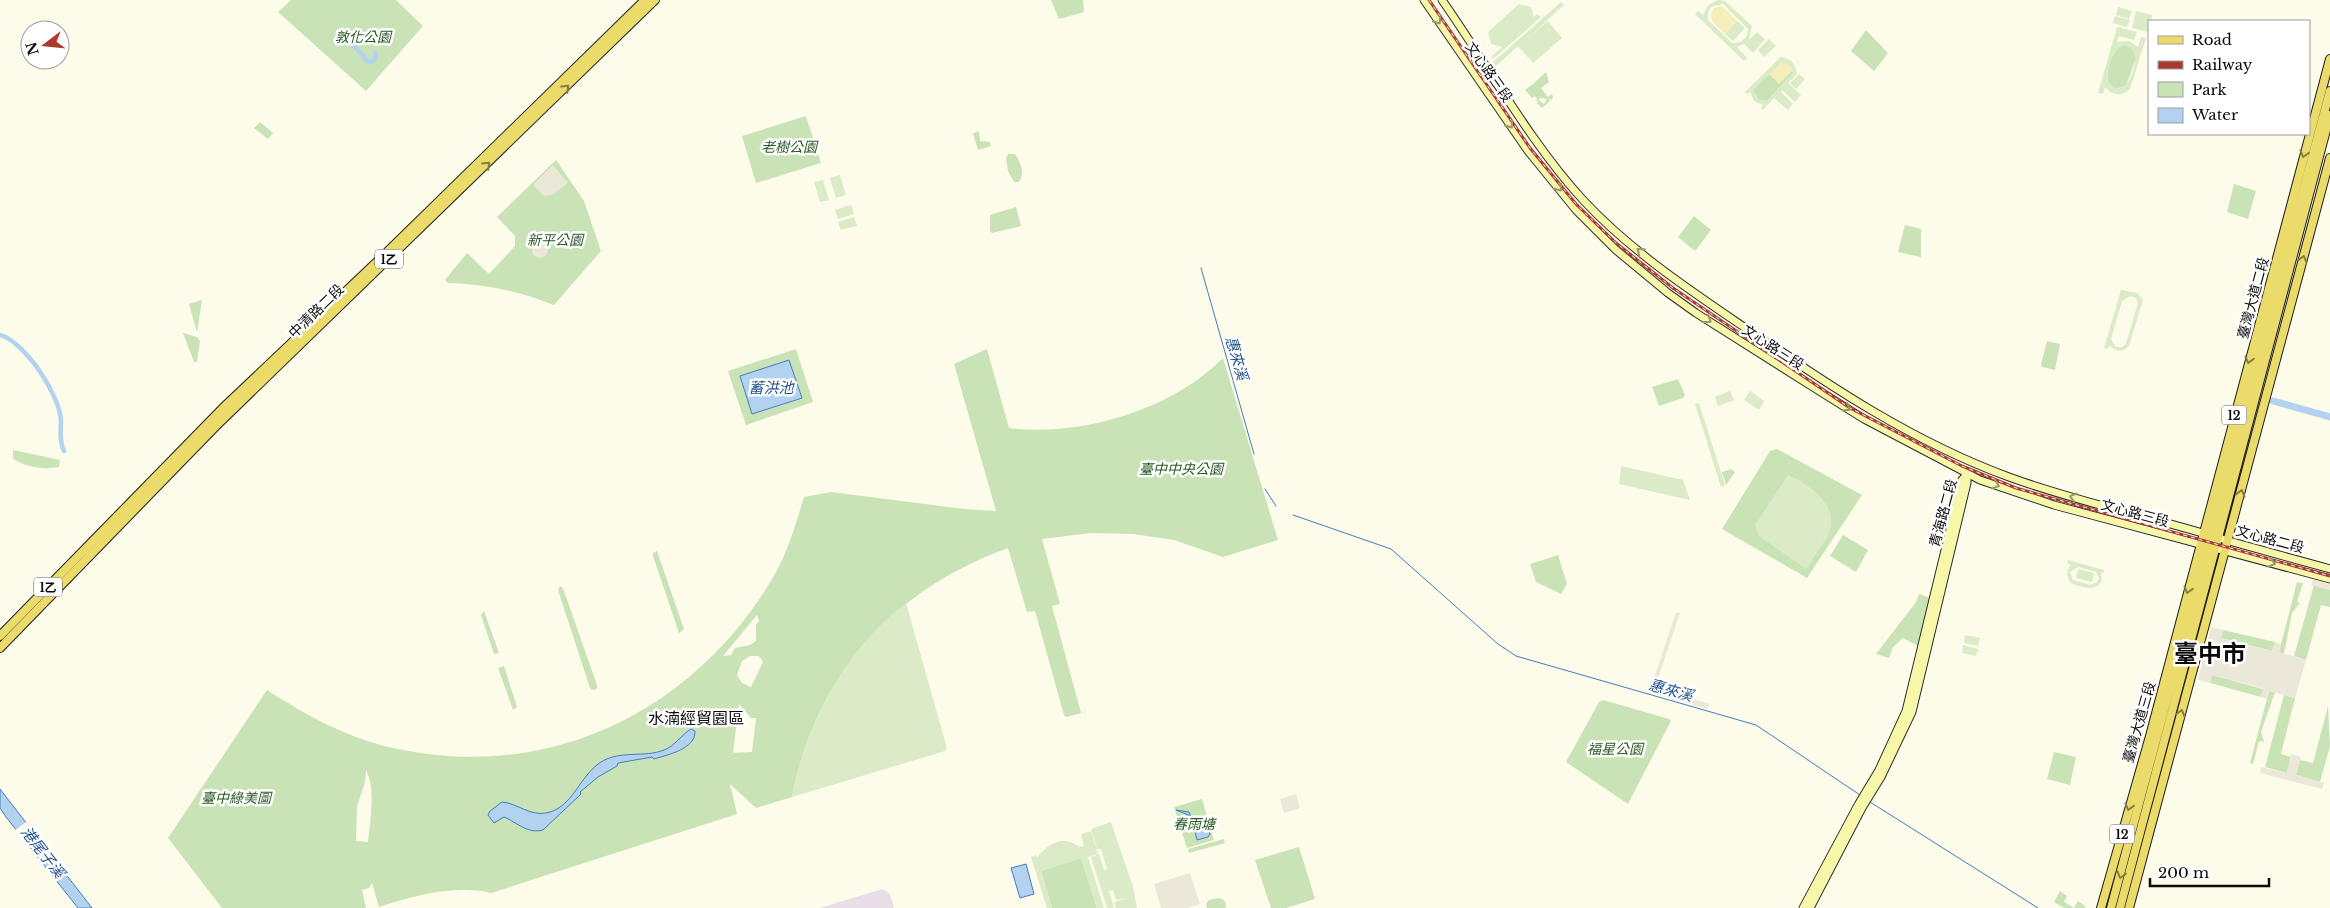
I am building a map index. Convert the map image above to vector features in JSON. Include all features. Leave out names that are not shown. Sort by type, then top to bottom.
[{"type":"main road","name":"中清路二段","points":[[0,636],[222,409],[386,253],[645,0]]},
{"type":"main road","name":"中清路二段","points":[[0,648],[216,426],[655,0]]},
{"type":"main road","name":"文心路三段","points":[[1424,0],[1528,151],[1576,210],[1616,250],[1668,293],[1864,419],[1967,474],[2054,505],[2226,550]]},
{"type":"main road","name":"文心路三段","points":[[1442,0],[1540,146],[1584,201],[1624,239],[1678,282],[1852,400],[1921,438],[2010,477],[2211,536]]},
{"type":"main road","name":"臺灣大道二段","points":[[2211,536],[2330,59]]},
{"type":"main road","name":"臺灣大道二段","points":[[2208,545],[2330,91]]},
{"type":"main road","name":"臺灣大道二段","points":[[2208,545],[2330,116]]},
{"type":"main road","name":"12","points":[[2129,908],[2330,158]]},
{"type":"main road","name":"青海路二段","points":[[1860,806],[1867,795],[1906,711],[1962,480],[1967,474]]},
{"type":"main road","name":"文心路二段","points":[[2211,536],[2330,568]]},
{"type":"main road","name":"臺灣大道三段","points":[[2101,908],[2150,736],[2208,545]]},
{"type":"main road","name":"臺灣大道三段","points":[[2112,908],[2208,545]]},
{"type":"main road","name":"臺灣大道三段","points":[[2120,908],[2208,545]]},
{"type":"main road","name":"文心路二段","points":[[2226,550],[2330,579]]},
{"type":"main road","points":[[1803,908],[1860,806]]},
{"type":"main road","points":[[1810,908],[1860,806]]},
{"type":"shaded area","points":[[553,165],[568,183],[552,195],[544,196],[533,185]]},
{"type":"shaded area","points":[[540,242],[546,244],[548,250],[546,256],[540,258],[534,256],[532,250],[534,244]]},
{"type":"shaded area","points":[[2313,579],[2330,584],[2330,590],[2311,585]]},
{"type":"shaded area","points":[[1676,612],[1680,613],[1655,687],[1651,687]]},
{"type":"shaded area","points":[[2211,627],[2223,630],[2221,638],[2272,651],[2275,642],[2281,644],[2279,652],[2306,660],[2295,698],[2270,691],[2267,699],[2261,697],[2263,688],[2212,675],[2210,683],[2198,680]]},
{"type":"shaded area","points":[[1650,688],[1710,704],[1708,709],[1650,693]]},
{"type":"shaded area","points":[[2291,754],[2301,757],[2296,775],[2324,783],[2322,789],[2260,773],[2261,767],[2287,773]]},
{"type":"shaded area","points":[[1296,794],[1300,808],[1284,813],[1280,799]]},
{"type":"shaded area","points":[[1190,873],[1200,904],[1188,908],[1161,908],[1154,884]]},
{"type":"shaded area","points":[[882,889],[890,894],[894,908],[820,908]]},
{"type":"green space","name":"敦化公園","points":[[291,0],[396,0],[423,26],[366,91],[278,12]]},
{"type":"green space","points":[[1051,0],[1083,0],[1084,12],[1059,19]]},
{"type":"green space","points":[[1718,0],[1725,1],[1752,26],[1749,40],[1757,32],[1765,39],[1753,53],[1744,44],[1737,47],[1747,58],[1744,61],[1695,14],[1698,11],[1703,15],[1708,5]],"holes":[[[1723,4],[1748,29],[1747,36],[1741,42],[1732,43],[1708,20],[1708,13],[1711,7]]]},
{"type":"green space","points":[[1561,2],[1564,5],[1527,39],[1548,21],[1562,38],[1533,63],[1518,46],[1496,66],[1493,62]]},
{"type":"green space","points":[[1519,4],[1531,7],[1534,17],[1537,14],[1541,17],[1493,59],[1491,57],[1502,47],[1491,44],[1488,32]]},
{"type":"green space","points":[[2118,7],[2132,11],[2129,19],[2116,15]]},
{"type":"green space","points":[[2136,11],[2152,15],[2151,20],[2148,20],[2148,32],[2132,28]]},
{"type":"green space","points":[[2115,16],[2130,20],[2127,27],[2113,23]]},
{"type":"green space","points":[[1737,21],[1745,28],[1733,41],[1725,34]]},
{"type":"green space","points":[[2117,27],[2137,32],[2134,40],[2119,36],[2117,42],[2129,41],[2138,47],[2141,37],[2146,38],[2130,89],[2124,93],[2117,94],[2105,87],[2103,94],[2098,93]],"holes":[[[2123,45],[2131,47],[2135,58],[2133,72],[2126,85],[2115,89],[2109,84],[2108,79],[2108,68],[2112,56]]]},
{"type":"green space","points":[[1866,30],[1888,53],[1874,71],[1851,51]]},
{"type":"green space","points":[[1769,39],[1776,46],[1764,57],[1758,50]]},
{"type":"green space","points":[[2123,45],[2131,47],[2136,53],[2136,58],[2126,86],[2115,89],[2109,84],[2108,68],[2115,51]]},
{"type":"green space","points":[[1781,57],[1792,69],[1793,73],[1767,101],[1759,100],[1754,93],[1754,84]]},
{"type":"green space","points":[[1781,57],[1788,59],[1794,65],[1797,74],[1788,83],[1801,95],[1795,102],[1782,90],[1781,92],[1793,104],[1788,110],[1774,98],[1763,110],[1761,108],[1763,105],[1754,101],[1750,92],[1747,94],[1745,92]],"holes":[[[1782,62],[1791,66],[1793,73],[1767,101],[1758,98],[1754,89]]]},
{"type":"green space","points":[[1546,72],[1549,82],[1541,88],[1550,101],[1542,108],[1537,103],[1539,100],[1544,104],[1547,99],[1541,98],[1543,96],[1536,102],[1535,96],[1532,98],[1525,90]]},
{"type":"green space","points":[[1799,74],[1805,79],[1796,89],[1790,83]]},
{"type":"green space","name":"老樹公園","points":[[806,116],[821,163],[756,183],[742,136]]},
{"type":"green space","points":[[260,122],[273,133],[268,139],[254,128]]},
{"type":"green space","points":[[979,131],[980,141],[990,142],[991,146],[978,150],[973,133]]},
{"type":"green space","points":[[1008,154],[1015,154],[1020,164],[1022,175],[1019,182],[1014,182],[1008,171],[1006,158]]},
{"type":"green space","name":"新平公園","points":[[556,160],[584,201],[601,251],[554,305],[502,289],[448,283],[445,280],[467,253],[489,274],[515,246],[515,236],[497,217]]},
{"type":"green space","points":[[840,175],[846,195],[836,198],[830,178]]},
{"type":"green space","points":[[823,180],[829,200],[820,202],[814,182]]},
{"type":"green space","points":[[2234,184],[2256,191],[2248,219],[2227,212]]},
{"type":"green space","points":[[851,205],[854,214],[838,219],[835,210]]},
{"type":"green space","points":[[1016,207],[1021,226],[992,233],[990,231],[990,215]]},
{"type":"green space","points":[[1694,216],[1711,230],[1695,251],[1678,237]]},
{"type":"green space","points":[[854,217],[857,226],[841,230],[838,222]]},
{"type":"green space","points":[[1905,225],[1921,229],[1921,257],[1898,252]]},
{"type":"green space","points":[[2121,290],[2137,293],[2143,300],[2129,346],[2124,350],[2118,351],[2109,346],[2108,349],[2104,348]],"holes":[[[2130,296],[2136,298],[2138,303],[2126,344],[2122,347],[2116,347],[2111,339],[2122,301]]]},
{"type":"green space","points":[[202,300],[197,332],[189,304]]},
{"type":"green space","points":[[183,333],[197,337],[200,341],[197,362],[194,362]]},
{"type":"green space","points":[[2047,341],[2060,344],[2055,370],[2042,367],[2041,364]]},
{"type":"green space","points":[[796,349],[813,402],[746,425],[728,371]]},
{"type":"green space","name":"臺中中央公園","points":[[987,349],[1009,428],[1036,430],[1094,424],[1124,416],[1178,392],[1202,376],[1223,358],[1278,540],[1223,557],[1174,540],[1133,534],[1091,533],[1042,539],[1060,604],[1052,606],[1081,713],[1066,717],[1035,611],[1027,612],[1008,548],[966,566],[929,588],[895,613],[866,643],[840,676],[820,713],[803,753],[792,797],[756,808],[730,784],[737,814],[491,893],[463,890],[434,892],[379,907],[372,883],[369,888],[362,890],[366,908],[222,908],[168,838],[267,690],[327,725],[376,744],[393,748],[449,756],[504,755],[557,746],[608,728],[655,702],[697,670],[736,630],[769,584],[785,553],[804,497],[831,492],[964,509],[996,511],[954,364]],"holes":[[[757,615],[759,621],[756,625],[756,641],[750,645],[735,648],[731,655],[723,656]],[[750,656],[759,656],[763,662],[751,687],[742,683],[737,675],[742,661]],[[739,704],[751,718],[756,718],[752,752],[733,753]],[[366,770],[372,796],[368,842],[356,841],[357,807],[365,782]]]},
{"type":"green space","points":[[1678,379],[1685,395],[1683,398],[1659,406],[1652,387]]},
{"type":"green space","points":[[1730,391],[1734,400],[1718,406],[1715,397]]},
{"type":"green space","points":[[1750,391],[1764,401],[1759,410],[1744,400]]},
{"type":"green space","points":[[1699,403],[1725,485],[1721,487],[1695,404]]},
{"type":"green space","points":[[1777,449],[1862,495],[1807,578],[1722,529],[1770,451]]},
{"type":"green space","points":[[13,450],[60,460],[59,467],[41,468],[24,464],[13,459]]},
{"type":"green space","points":[[1621,466],[1683,480],[1690,500],[1619,484]]},
{"type":"green space","points":[[1731,469],[1735,472],[1726,485],[1722,472]]},
{"type":"green space","points":[[1788,475],[1815,491],[1822,498],[1831,515],[1828,536],[1806,569],[1759,536],[1755,525]]},
{"type":"green space","points":[[1843,535],[1868,550],[1856,572],[1830,556]]},
{"type":"green space","points":[[657,551],[684,629],[679,633],[653,556],[653,553]]},
{"type":"green space","points":[[1558,555],[1567,584],[1561,594],[1536,582],[1530,564]]},
{"type":"green space","points":[[2068,560],[2104,570],[2104,573],[2101,572],[2102,580],[2096,587],[2092,588],[2071,583],[2067,574],[2071,565],[2067,563]],"holes":[[[2078,567],[2096,572],[2099,578],[2097,582],[2090,585],[2073,580],[2070,572]]]},
{"type":"green space","points":[[2078,569],[2094,573],[2092,582],[2076,578]]},
{"type":"green space","points":[[2297,582],[2303,583],[2297,602],[2300,603],[2292,613],[2284,654],[2279,652]]},
{"type":"green space","points":[[2314,585],[2330,590],[2330,607],[2321,605],[2306,660],[2294,656]]},
{"type":"green space","points":[[560,586],[563,588],[597,689],[593,690],[590,688],[558,590]]},
{"type":"green space","points":[[1919,594],[1930,598],[1918,646],[1903,638],[1893,647],[1889,658],[1876,654],[1916,602]]},
{"type":"green space","points":[[906,603],[947,748],[945,751],[792,797],[807,741],[831,689],[864,643]]},
{"type":"green space","points":[[484,611],[499,653],[494,654],[481,615]]},
{"type":"green space","points":[[2223,630],[2275,642],[2272,651],[2221,638]]},
{"type":"green space","points":[[1965,635],[1980,638],[1978,646],[1964,643]]},
{"type":"green space","points":[[1963,645],[1978,649],[1976,656],[1962,653]]},
{"type":"green space","points":[[504,666],[517,707],[513,710],[498,668]]},
{"type":"green space","points":[[2212,675],[2263,689],[2261,697],[2210,683]]},
{"type":"green space","points":[[2269,691],[2275,692],[2261,732],[2264,742],[2259,741],[2253,764],[2250,763]]},
{"type":"green space","points":[[2284,695],[2295,698],[2281,754],[2291,757],[2287,773],[2265,767]]},
{"type":"green space","name":"福星公園","points":[[1603,700],[1671,721],[1628,804],[1566,762],[1599,702]]},
{"type":"green space","points":[[2328,706],[2330,746],[2320,782],[2296,775],[2300,760],[2313,763]]},
{"type":"green space","points":[[2054,752],[2076,757],[2070,785],[2047,779]]},
{"type":"green space","name":"春雨塘","points":[[1202,799],[1214,840],[1187,848],[1174,807]]},
{"type":"green space","points":[[1111,822],[1131,881],[1130,883],[1132,882],[1137,908],[1116,908],[1114,902],[1127,898],[1116,900],[1113,890],[1109,891],[1114,908],[1107,908],[1091,857],[1099,854],[1104,870],[1107,869],[1101,849],[1097,849],[1091,829]]},
{"type":"green space","points":[[1091,831],[1098,854],[1088,857],[1104,908],[1097,908],[1081,858],[1041,871],[1052,908],[1047,908],[1031,857],[1036,855],[1037,858],[1048,846],[1057,842],[1068,841],[1084,846],[1081,834]]},
{"type":"green space","points":[[1224,839],[1225,843],[1189,853],[1188,849]]},
{"type":"green space","points":[[1299,847],[1315,899],[1286,908],[1271,908],[1255,860]]},
{"type":"green space","points":[[1081,858],[1097,908],[1052,908],[1041,871]]},
{"type":"green space","points":[[2060,891],[2067,896],[2064,902],[2074,908],[2064,908],[2054,902]]},
{"type":"green space","points":[[1220,898],[1225,901],[1226,908],[1207,908],[1206,904],[1209,900]]},
{"type":"green space","points":[[2078,901],[2085,906],[2085,908],[2074,908]]},
{"type":"sand","points":[[1722,6],[1737,21],[1725,34],[1714,23],[1711,16],[1714,8]]},
{"type":"sand","points":[[1781,57],[1790,62],[1792,71],[1779,84],[1766,71]]},
{"type":"water","name":"蓄洪池","points":[[789,360],[802,398],[752,414],[740,376]]},
{"type":"water","points":[[691,729],[695,731],[694,737],[686,747],[680,750],[654,759],[652,757],[618,763],[617,766],[598,777],[580,792],[581,794],[543,830],[527,829],[504,817],[494,823],[488,815],[490,811],[502,802],[534,813],[546,813],[555,810],[563,805],[593,768],[601,762],[616,756],[648,754],[664,750]]},
{"type":"water","name":"港尾子溪","points":[[0,789],[92,908],[78,908],[6,817],[0,808]]},
{"type":"water","points":[[1176,810],[1189,812],[1191,816]]},
{"type":"water","name":"春雨塘","points":[[1191,817],[1195,825],[1205,823],[1210,834],[1208,837],[1197,840]]},
{"type":"water","points":[[1026,864],[1034,894],[1020,898],[1011,868]]},
{"type":"pier","points":[[26,822],[39,838],[27,847],[14,831]]},
{"type":"waterway","points":[[349,42],[370,62],[375,59],[375,53]]},
{"type":"waterway","name":"惠來溪","points":[[1201,268],[1254,454]]},
{"type":"waterway","points":[[0,335],[10,340],[30,358],[48,384],[59,410],[61,440],[64,451]]},
{"type":"waterway","points":[[2273,401],[2330,417]]},
{"type":"waterway","name":"惠來溪","points":[[1265,489],[1276,506]]},
{"type":"waterway","name":"惠來溪","points":[[1293,515],[1391,549],[1498,644],[1516,656],[1756,725],[1860,795]]},
{"type":"waterway","name":"惠來溪","points":[[1870,802],[2038,908]]},
{"type":"railway","points":[[1429,0],[1530,148],[1576,204],[1616,243],[1673,288],[1850,408],[1962,466],[2016,488],[2330,576]]},
{"type":"district","name":"臺中市","points":[[2210,653]]},
{"type":"district","name":"水湳經貿園區","points":[[696,718]]},
{"type":"park label","name":"臺中綠美圖","points":[[236,798]]}]
